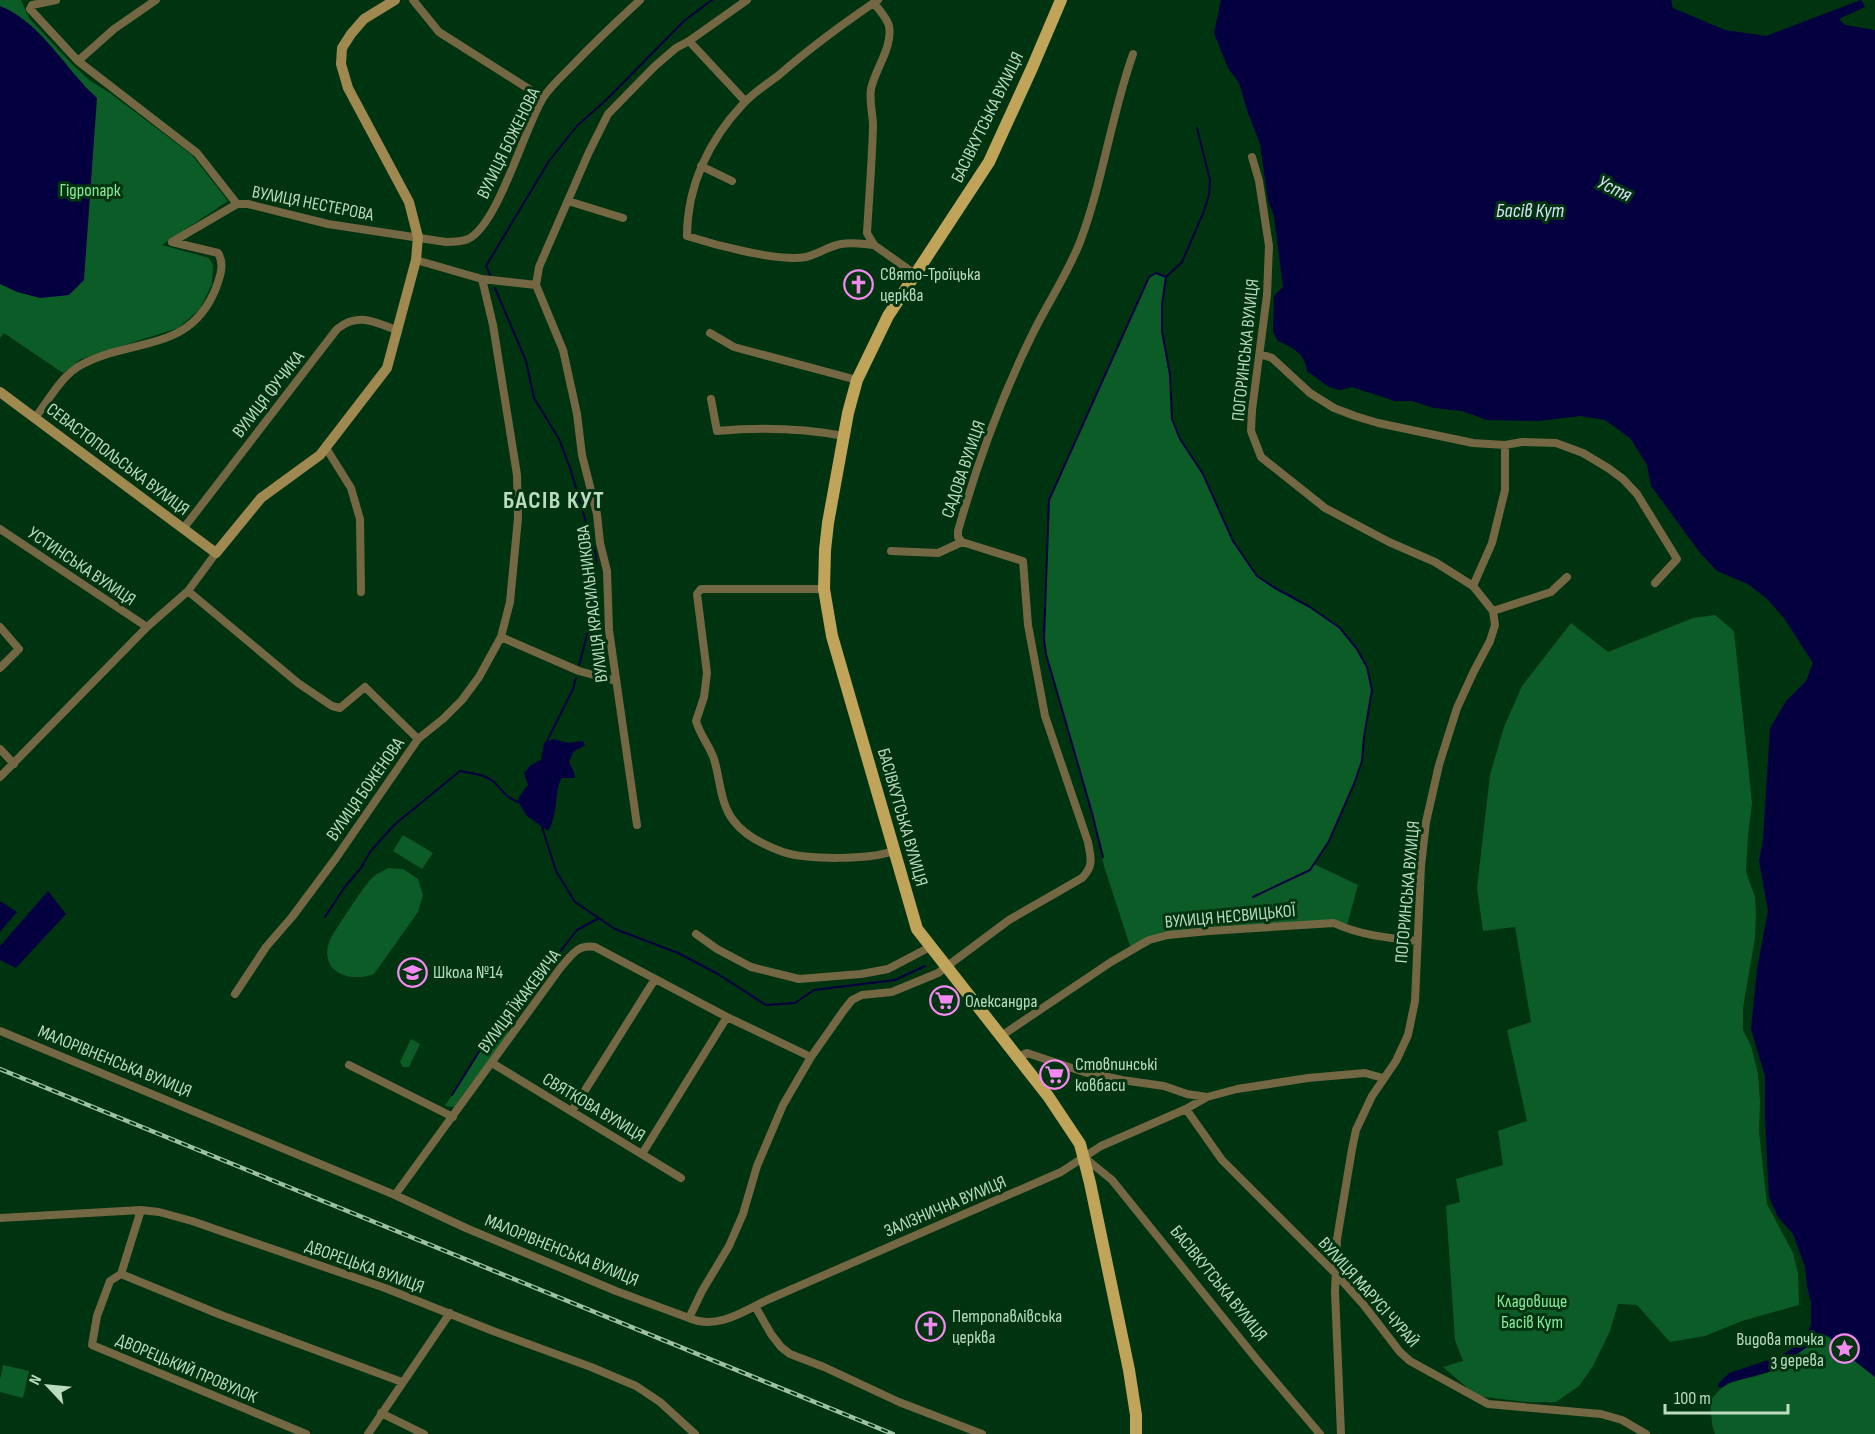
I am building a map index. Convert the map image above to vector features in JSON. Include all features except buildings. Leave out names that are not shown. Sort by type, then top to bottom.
[{"type":"main road","name":"БАСІВКУТСЬКА ВУЛИЦЯ","points":[[1061,0],[989,162],[888,316],[856,380],[828,523],[823,570],[832,636],[917,929],[946,969],[1018,1057],[1080,1144],[1085,1158],[1129,1370],[1136,1415],[1136,1434]]},
{"type":"street","name":"ВУЛИЦЯ НЕСТЕРОВА","points":[[56,0],[32,5],[30,9],[78,61],[196,153],[237,204],[248,204],[328,224],[418,237]]},
{"type":"street","points":[[78,61],[114,29],[156,0]]},
{"type":"street","points":[[0,777],[147,627],[188,591],[261,498],[326,448],[387,368],[416,260],[418,237],[409,202],[348,88],[341,64],[342,48],[351,34],[364,19],[394,0]]},
{"type":"street","points":[[413,0],[439,32],[543,98]]},
{"type":"street","name":"ВУЛИЦЯ БОЖЕНОВА","points":[[418,237],[446,242],[460,241],[470,238],[481,229],[504,187],[543,98],[604,32],[640,0]]},
{"type":"street","points":[[416,260],[482,279],[536,285],[539,267],[608,114],[676,48],[690,41],[747,0]]},
{"type":"street","points":[[874,245],[840,244],[805,257],[786,257],[737,250],[687,236],[692,191],[701,166],[719,134],[745,101],[876,1],[889,26],[885,51],[870,97],[873,130],[867,233],[874,245],[915,274]]},
{"type":"street","points":[[690,41],[745,101]]},
{"type":"street","name":"САДОВА ВУЛИЦЯ","points":[[946,969],[1009,920],[1082,878],[1089,870],[1092,860],[1045,716],[1028,625],[1023,561],[962,542],[958,537],[958,531],[982,451],[1031,337],[1073,258],[1088,218],[1117,101],[1133,54]]},
{"type":"street","name":"ПОГОРИНСЬКА ВУЛИЦЯ","points":[[1252,157],[1261,191],[1269,246],[1267,295],[1251,431],[1261,457],[1325,508],[1435,562],[1473,586],[1492,611],[1495,625],[1490,641],[1457,708],[1439,765],[1426,822],[1421,866],[1415,1001],[1408,1035],[1396,1061],[1383,1078],[1364,1112],[1352,1149],[1337,1239],[1341,1434]]},
{"type":"street","points":[[701,166],[732,182]]},
{"type":"street","points":[[568,201],[622,218]]},
{"type":"street","points":[[35,418],[64,380],[82,364],[173,336],[191,324],[206,308],[214,291],[221,275],[221,258],[218,253],[172,242],[237,204]]},
{"type":"street","name":"ВУЛИЦЯ БОЖЕНОВА","points":[[235,994],[266,947],[292,917],[336,858],[418,739],[462,700],[479,677],[501,637],[510,602],[518,518],[517,476],[493,325],[482,279]]},
{"type":"street","name":"ВУЛИЦЯ КРАСИЛЬНИКОВА","points":[[536,285],[563,350],[577,414],[582,455],[597,514],[600,543],[607,571],[607,604],[616,681],[637,825]]},
{"type":"street","name":"ВУЛИЦЯ ФУЧИКА","points":[[183,529],[337,329],[355,319],[367,320],[397,330]]},
{"type":"street","points":[[710,333],[734,347],[856,380]]},
{"type":"street","points":[[1260,354],[1272,358],[1310,393],[1334,408],[1378,423],[1473,443],[1504,445],[1522,442],[1556,443],[1596,460],[1623,480],[1637,494],[1677,559],[1655,583]]},
{"type":"street","name":"СЕВАСТОПОЛЬСЬКА ВУЛИЦЯ","points":[[0,392],[216,553]]},
{"type":"street","points":[[711,399],[717,431],[766,427],[809,430],[844,436]]},
{"type":"street","points":[[1473,586],[1492,543],[1505,490],[1504,445]]},
{"type":"street","points":[[326,448],[351,488],[360,519],[361,592]]},
{"type":"street","name":"УСТИНСЬКА ВУЛИЦЯ","points":[[0,529],[147,627]]},
{"type":"street","points":[[891,550],[938,553],[962,542]]},
{"type":"street","points":[[1492,611],[1551,592],[1567,577]]},
{"type":"street","points":[[824,589],[701,589],[697,594],[707,674],[704,697],[696,721],[714,759],[727,810],[732,820],[749,835],[783,852],[797,855],[852,858],[893,851]]},
{"type":"street","points":[[188,591],[298,682],[332,706],[340,708],[365,687],[418,739]]},
{"type":"street","points":[[0,627],[19,649],[0,668]]},
{"type":"street","points":[[501,637],[579,671],[616,681]]},
{"type":"street","points":[[0,749],[14,764]]},
{"type":"street","name":"ВУЛИЦЯ НЕСВИЦЬКОЇ","points":[[1001,1036],[1131,949],[1161,937],[1220,930],[1334,923],[1346,929],[1380,937],[1417,941]]},
{"type":"street","points":[[696,934],[751,967],[799,979],[861,974],[888,969],[930,947]]},
{"type":"street","name":"ВУЛИЦЯ ЇЖАКЕВИЧА","points":[[395,1195],[561,968],[576,951],[585,946],[595,947],[728,1017],[811,1057]]},
{"type":"street","points":[[689,1318],[729,1246],[743,1214],[757,1166],[778,1116],[811,1057],[834,1023],[852,1000],[862,995],[892,992],[946,969]]},
{"type":"street","points":[[572,1111],[655,979]]},
{"type":"street","points":[[642,1154],[728,1017]]},
{"type":"street","name":"МАЛОРІВНЕНСЬКА ВУЛИЦЯ","points":[[0,1031],[395,1195],[584,1278],[689,1318]]},
{"type":"street","name":"ЗАЛІЗНИЧНА ВУЛИЦЯ","points":[[1018,1057],[1027,1053],[1084,1072],[1164,1086],[1187,1094],[1207,1097]]},
{"type":"street","name":"СВЯТКОВА ВУЛИЦЯ","points":[[492,1063],[681,1178]]},
{"type":"street","points":[[349,1065],[453,1117]]},
{"type":"street","name":"ЗАЛІЗНИЧНА ВУЛИЦЯ","points":[[689,1318],[699,1323],[721,1321],[1040,1182],[1073,1166],[1101,1146],[1186,1109],[1207,1097],[1237,1089],[1308,1078],[1365,1073],[1383,1078]]},
{"type":"street","name":"ВУЛИЦЯ МАРУСІ ЧУРАЙ","points":[[1186,1109],[1222,1160],[1336,1274],[1410,1361],[1473,1398],[1488,1404],[1601,1414],[1622,1420],[1646,1434]]},
{"type":"street","name":"БАСІВКУТСЬКА ВУЛИЦЯ","points":[[1085,1158],[1112,1180],[1320,1434]]},
{"type":"street","name":"ДВОРЕЦЬКА ВУЛИЦЯ","points":[[0,1218],[141,1210],[159,1212],[192,1221],[450,1313],[636,1386],[660,1402],[695,1434]]},
{"type":"street","name":"ДВОРЕЦЬКИЙ ПРОВУЛОК","points":[[141,1210],[121,1274],[111,1281],[97,1316],[92,1345],[306,1434]]},
{"type":"street","points":[[121,1274],[221,1315],[402,1382]]},
{"type":"street","points":[[755,1306],[771,1334],[790,1354],[898,1401],[982,1434]]},
{"type":"street","points":[[368,1434],[450,1313]]},
{"type":"street","points":[[381,1413],[424,1434]]},
{"type":"green space","name":"Гідропарк","points":[[0,0],[21,0],[29,18],[71,63],[89,80],[110,93],[192,155],[228,201],[162,245],[209,258],[213,265],[212,284],[200,309],[178,328],[81,359],[63,373],[4,333],[0,338]]},
{"type":"green space","points":[[1156,273],[1166,277],[1162,305],[1162,331],[1170,375],[1172,419],[1180,439],[1203,474],[1233,541],[1257,576],[1310,607],[1340,628],[1357,649],[1367,667],[1372,690],[1362,761],[1329,841],[1314,864],[1358,885],[1346,929],[1333,923],[1168,935],[1131,949],[1104,866],[1092,813],[1046,654],[1044,639],[1049,500],[1149,277]]},
{"type":"green space","name":"Кладовище Басів Кут","points":[[1715,615],[1734,631],[1752,803],[1746,872],[1755,897],[1756,914],[1755,938],[1743,1008],[1743,1030],[1751,1046],[1758,1073],[1759,1132],[1767,1204],[1793,1253],[1798,1273],[1799,1305],[1742,1321],[1705,1336],[1670,1342],[1637,1305],[1618,1304],[1610,1331],[1593,1366],[1579,1386],[1556,1402],[1527,1402],[1477,1396],[1443,1367],[1463,1361],[1455,1340],[1446,1206],[1460,1202],[1456,1179],[1503,1165],[1498,1131],[1527,1121],[1507,1030],[1531,1022],[1515,927],[1483,931],[1477,888],[1490,775],[1504,727],[1522,686],[1571,623],[1608,652],[1693,618]]},
{"type":"green space","points":[[403,835],[433,853],[422,869],[393,851]]},
{"type":"green space","points":[[388,868],[403,869],[418,879],[423,895],[418,912],[374,974],[364,977],[345,976],[332,967],[328,959],[327,950],[330,940],[369,882],[375,875]]},
{"type":"green space","points":[[500,1019],[507,1025],[508,1034],[454,1107],[445,1106]]},
{"type":"green space","points":[[411,1039],[420,1044],[409,1067],[403,1067],[400,1062]]},
{"type":"green space","points":[[1825,1335],[1847,1350],[1851,1358],[1875,1377],[1875,1434],[1715,1434],[1710,1401],[1717,1392],[1732,1382],[1775,1369]]},
{"type":"green space","points":[[3,1365],[29,1371],[23,1398],[0,1392]]},
{"type":"water","name":"Басів Кут","points":[[1221,0],[1671,0],[1673,8],[1725,30],[1766,36],[1861,0],[1865,7],[1839,19],[1845,25],[1875,30],[1875,1377],[1851,1358],[1847,1350],[1825,1335],[1772,1371],[1728,1383],[1721,1388],[1718,1387],[1718,1384],[1729,1373],[1778,1357],[1795,1347],[1808,1332],[1811,1324],[1811,1303],[1805,1267],[1793,1234],[1778,1217],[1769,1197],[1765,1076],[1751,1029],[1757,969],[1768,911],[1759,861],[1763,840],[1770,728],[1786,701],[1806,681],[1813,663],[1784,618],[1767,599],[1748,584],[1717,571],[1701,554],[1651,486],[1647,465],[1630,438],[1605,420],[1580,416],[1538,421],[1487,420],[1462,411],[1434,408],[1412,401],[1395,401],[1352,387],[1340,390],[1329,387],[1307,371],[1301,356],[1278,341],[1273,332],[1274,296],[1283,287],[1274,216],[1268,200],[1260,144],[1239,83],[1228,68],[1214,33]]},
{"type":"water","points":[[0,6],[15,13],[40,34],[97,98],[84,280],[69,295],[40,298],[17,292],[0,284]]},
{"type":"water","points":[[553,739],[568,743],[583,741],[585,745],[573,752],[569,762],[575,778],[562,778],[560,782],[554,817],[548,831],[527,816],[518,802],[528,785],[524,773],[531,765],[541,760],[544,743]]},
{"type":"water","points":[[48,891],[66,914],[16,968],[0,960],[0,946]]},
{"type":"water","points":[[0,901],[17,912],[0,932]]},
{"type":"waterway","points":[[490,275],[486,266],[549,161],[577,126],[685,20],[712,0]]},
{"type":"waterway","points":[[1197,128],[1210,180],[1209,195],[1182,262],[1166,277],[1162,305],[1162,331],[1170,375],[1172,419],[1180,439],[1203,474],[1233,541],[1257,576],[1310,607],[1340,628],[1357,649],[1367,667],[1372,690],[1362,761],[1329,841],[1310,870],[1253,897]]},
{"type":"waterway","points":[[1103,857],[1046,654],[1044,639],[1049,500],[1149,277],[1156,273],[1166,277]]},
{"type":"waterway","points":[[495,288],[526,361],[534,398],[559,439],[570,468],[596,556],[593,613],[579,665]]},
{"type":"waterway","points":[[546,743],[573,689],[576,678]]},
{"type":"waterway","points":[[325,917],[370,852],[394,825],[460,771],[489,778],[507,796],[518,802]]},
{"type":"waterway","points":[[542,827],[556,871],[575,902],[615,929],[678,953],[718,974],[766,1005],[795,1003],[814,990],[895,980],[925,966]]},
{"type":"waterway","points":[[452,1095],[497,1023],[538,969],[556,957],[577,930],[599,918]]},
{"type":"railway","points":[[0,1069],[893,1434]]},
{"type":"place","name":"Свято-Троїцька церква","points":[[859,284]]},
{"type":"place","name":"Школа №14","points":[[412,972]]},
{"type":"place","name":"Олександра","points":[[944,1001]]},
{"type":"place","name":"Стовпинські ковбаси","points":[[1054,1074]]},
{"type":"place","name":"Петропавлівська церква","points":[[931,1326]]},
{"type":"place","name":"Видова точка з дерева","points":[[1845,1349]]},
{"type":"district","name":"БАСІВ КУТ","points":[[554,500]]},
{"type":"water label","name":"Устя","points":[[1615,188]]}]
